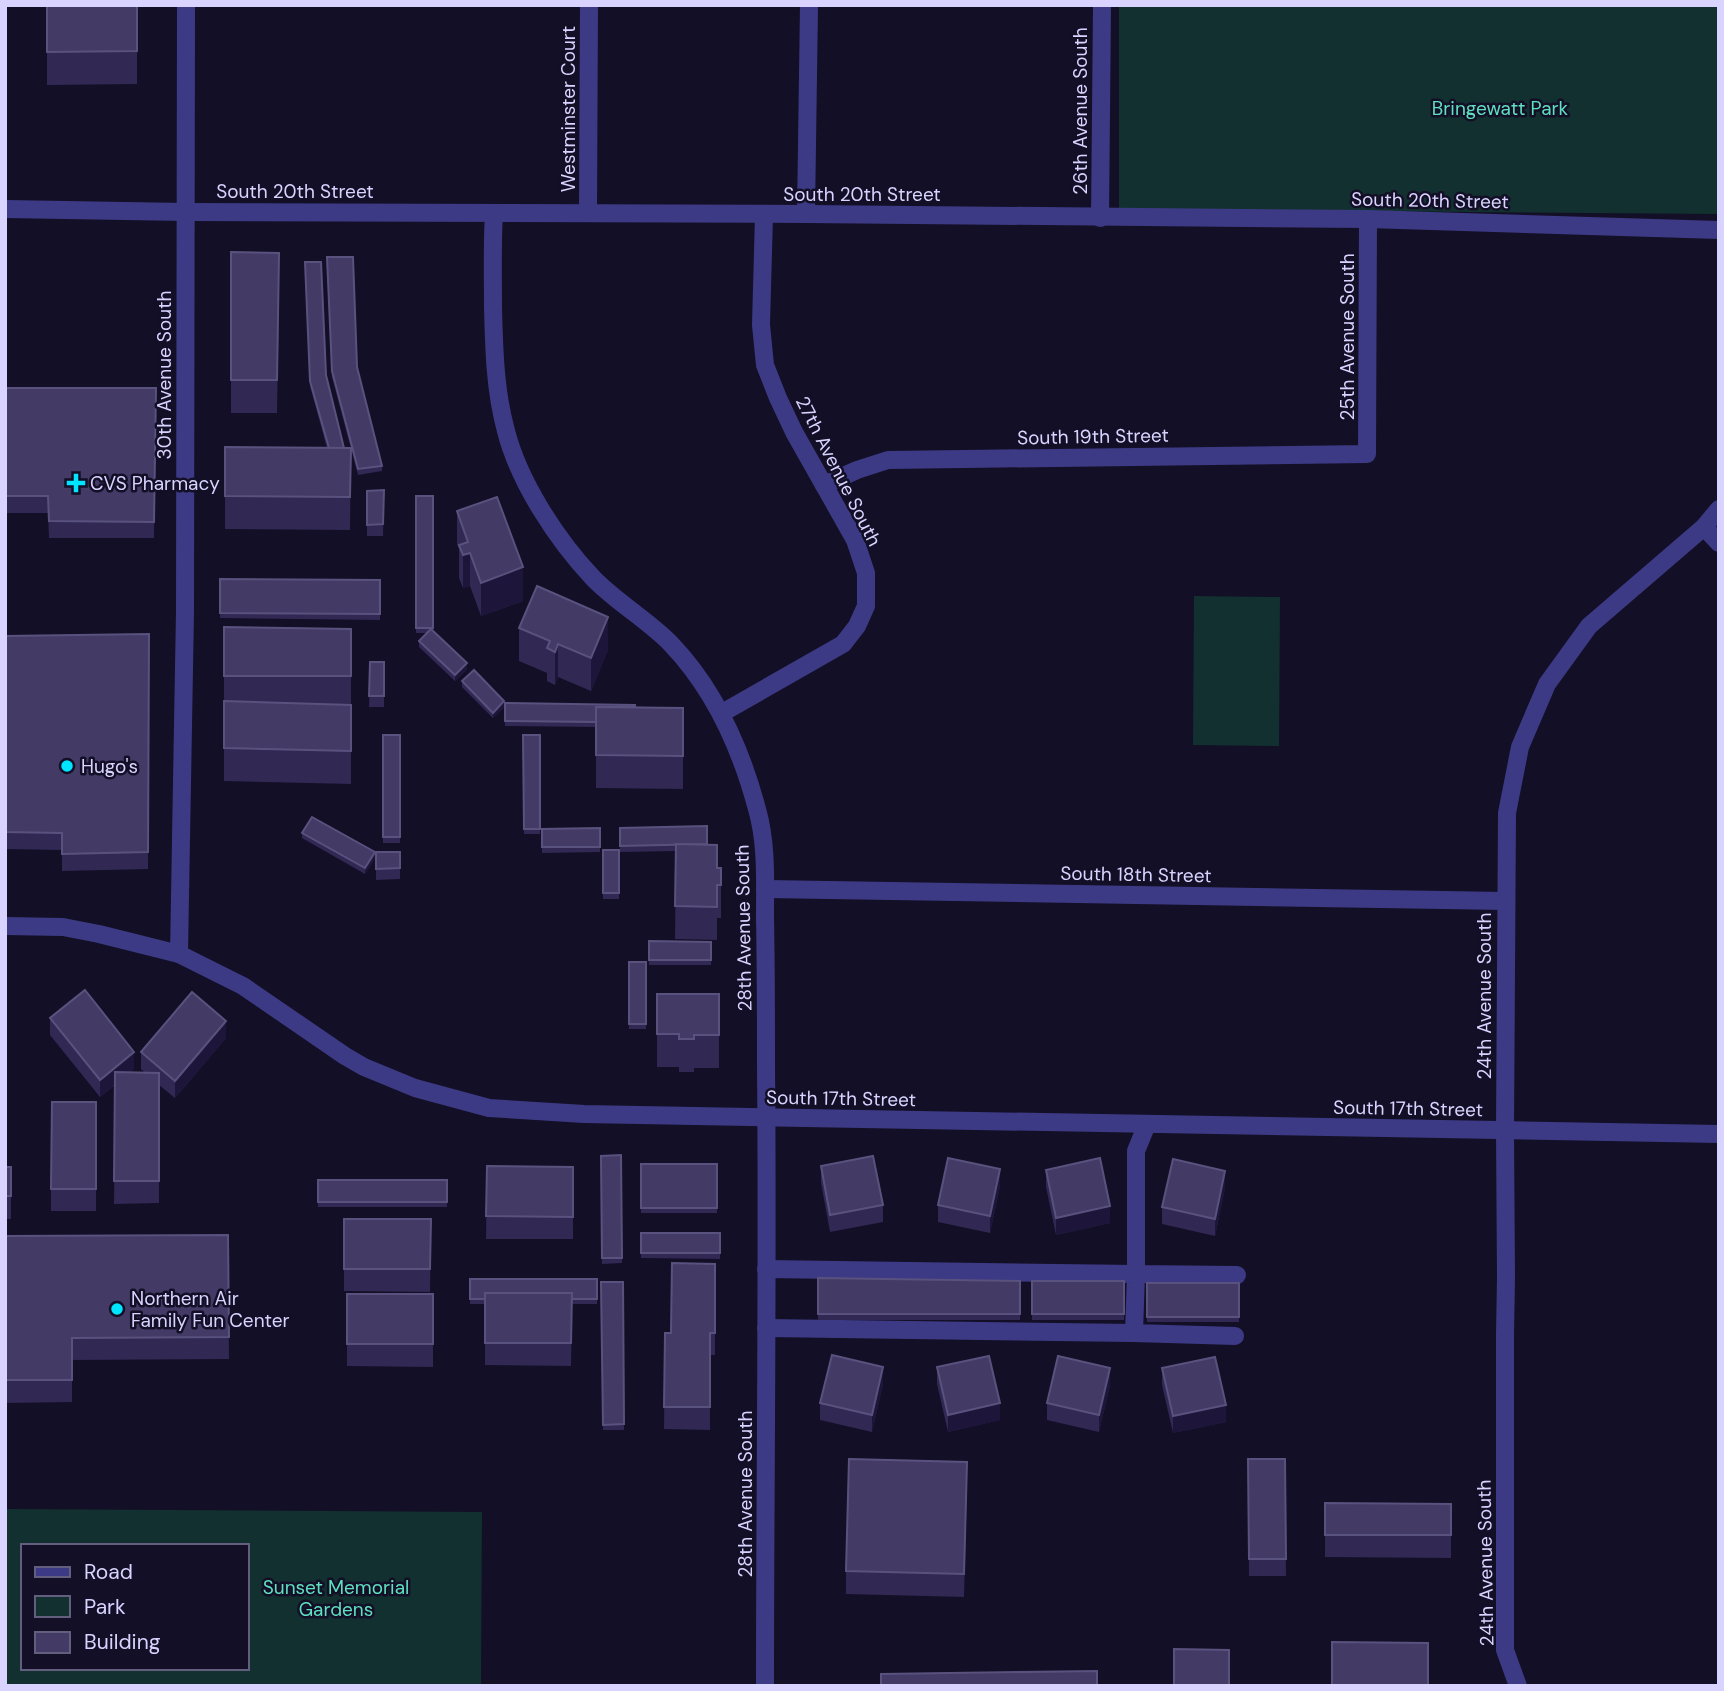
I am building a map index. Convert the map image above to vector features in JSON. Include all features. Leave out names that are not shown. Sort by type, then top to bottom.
[{"type":"street","name":"30th Avenue South","points":[[179,954],[185,611],[186,5]]},
{"type":"street","name":"Westminster Court","points":[[588,213],[589,5]]},
{"type":"street","points":[[806,214],[809,5]]},
{"type":"street","name":"26th Avenue South","points":[[1100,218],[1102,5]]},
{"type":"street","name":"South 20th Street","points":[[5,209],[1368,219],[1719,230]]},
{"type":"street","name":"28th Avenue South","points":[[494,213],[492,242],[495,366],[507,436],[521,471],[551,526],[594,579],[669,641],[687,662],[722,713],[745,768],[759,814],[765,858],[767,1118],[765,1686]]},
{"type":"street","name":"27th Avenue South","points":[[722,713],[843,644],[857,626],[866,606],[866,573],[855,540],[794,432],[765,365],[761,325],[764,215]]},
{"type":"street","name":"25th Avenue South","points":[[1367,454],[1368,219]]},
{"type":"street","name":"South 19th Street","points":[[824,485],[888,460],[1367,454]]},
{"type":"street","name":"24th Avenue South","points":[[1518,1686],[1505,1650],[1507,813],[1520,747],[1547,684],[1588,626],[1704,527],[1719,509]]},
{"type":"street","points":[[1704,527],[1719,543]]},
{"type":"street","name":"South 18th Street","points":[[765,889],[1506,901]]},
{"type":"street","name":"South 17th Street","points":[[5,926],[63,927],[179,954],[243,986],[363,1067],[415,1088],[489,1108],[584,1114],[767,1118],[1719,1134]]},
{"type":"street","points":[[1135,1333],[1136,1151],[1147,1125]]},
{"type":"street","points":[[766,1269],[1237,1275]]},
{"type":"street","points":[[766,1328],[1235,1336]]},
{"type":"green space","name":"Bringewatt Park","points":[[1119,5],[1719,5],[1719,214],[1119,209]]},
{"type":"green space","points":[[1194,596],[1280,597],[1279,746],[1193,745]]},
{"type":"green space","name":"Sunset Memorial Gardens","points":[[5,1509],[482,1512],[481,1686],[5,1686]]},
{"type":"building","points":[[47,5],[137,6],[137,51],[47,52]]},
{"type":"building","points":[[231,252],[279,253],[277,380],[231,380]]},
{"type":"building","points":[[327,257],[353,257],[357,367],[382,466],[358,469],[332,371]]},
{"type":"building","points":[[305,262],[321,262],[326,375],[344,448],[329,448],[310,381]]},
{"type":"building","name":"CVS Pharmacy","points":[[5,388],[156,388],[154,522],[49,521],[48,496],[5,496]]},
{"type":"building","points":[[225,447],[351,448],[350,497],[225,496]]},
{"type":"building","points":[[384,490],[383,524],[367,525],[367,491]]},
{"type":"building","points":[[416,496],[433,496],[433,628],[416,628]]},
{"type":"building","points":[[497,497],[523,567],[481,583],[470,553],[463,555],[459,545],[468,542],[457,511]]},
{"type":"building","points":[[220,579],[380,580],[380,614],[220,613]]},
{"type":"building","points":[[537,586],[608,617],[591,658],[558,644],[555,652],[547,648],[550,641],[519,628]]},
{"type":"building","points":[[224,627],[351,629],[351,676],[224,676]]},
{"type":"building","points":[[431,629],[467,663],[455,675],[419,641]]},
{"type":"building","points":[[149,634],[148,852],[62,854],[62,833],[5,832],[5,636]]},
{"type":"building","points":[[370,662],[384,662],[384,696],[369,696]]},
{"type":"building","points":[[474,670],[504,701],[493,713],[462,681]]},
{"type":"building","points":[[224,701],[351,705],[351,751],[224,748]]},
{"type":"building","points":[[505,703],[635,707],[596,707],[596,722],[505,721]]},
{"type":"building","points":[[596,707],[683,708],[683,756],[596,755]]},
{"type":"building","points":[[383,735],[400,735],[400,837],[383,837]]},
{"type":"building","points":[[523,735],[540,735],[540,829],[524,829]]},
{"type":"building","points":[[312,817],[375,852],[365,868],[302,833]]},
{"type":"building","points":[[707,826],[707,844],[620,846],[620,828]]},
{"type":"building","points":[[600,828],[600,847],[542,847],[542,829]]},
{"type":"building","points":[[676,844],[717,845],[717,868],[721,868],[721,885],[717,885],[717,907],[675,906]]},
{"type":"building","points":[[603,850],[619,850],[619,893],[603,893]]},
{"type":"building","points":[[376,852],[400,852],[400,868],[376,869]]},
{"type":"building","points":[[649,941],[711,942],[711,960],[649,960]]},
{"type":"building","points":[[629,962],[646,962],[646,1024],[629,1024]]},
{"type":"building","points":[[85,990],[134,1052],[100,1080],[50,1018]]},
{"type":"building","points":[[192,992],[226,1021],[175,1081],[141,1052]]},
{"type":"building","points":[[657,994],[719,994],[719,1035],[694,1035],[694,1039],[679,1039],[679,1034],[657,1034]]},
{"type":"building","points":[[115,1072],[159,1073],[159,1181],[114,1181]]},
{"type":"building","points":[[52,1102],[96,1102],[96,1189],[51,1189]]},
{"type":"building","points":[[621,1155],[622,1258],[602,1258],[601,1156]]},
{"type":"building","points":[[873,1156],[883,1205],[830,1215],[821,1166]]},
{"type":"building","points":[[948,1158],[1000,1169],[990,1216],[938,1205]]},
{"type":"building","points":[[1100,1158],[1110,1206],[1056,1218],[1046,1170]]},
{"type":"building","points":[[1173,1159],[1225,1171],[1215,1219],[1162,1207]]},
{"type":"building","points":[[641,1164],[717,1164],[717,1208],[641,1208]]},
{"type":"building","points":[[487,1166],[573,1167],[573,1217],[486,1216]]},
{"type":"building","points":[[5,1167],[11,1167],[11,1196],[5,1196]]},
{"type":"building","points":[[318,1180],[447,1180],[447,1202],[318,1202]]},
{"type":"building","points":[[344,1219],[431,1219],[430,1269],[344,1269]]},
{"type":"building","points":[[641,1233],[720,1233],[720,1253],[641,1253]]},
{"type":"building","name":"Northern Air Family Fun Center","points":[[228,1235],[229,1337],[72,1338],[72,1380],[5,1380],[5,1236]]},
{"type":"building","points":[[672,1263],[715,1264],[715,1333],[710,1333],[710,1407],[664,1407],[665,1333],[671,1333]]},
{"type":"building","points":[[818,1278],[1020,1281],[1020,1314],[818,1314]]},
{"type":"building","points":[[470,1279],[597,1279],[597,1299],[571,1299],[572,1293],[485,1293],[485,1299],[470,1299]]},
{"type":"building","points":[[1032,1281],[1124,1281],[1124,1314],[1032,1314]]},
{"type":"building","points":[[601,1282],[623,1282],[624,1424],[603,1425]]},
{"type":"building","points":[[1147,1283],[1239,1283],[1239,1317],[1147,1317]]},
{"type":"building","points":[[485,1293],[572,1293],[571,1343],[485,1343]]},
{"type":"building","points":[[347,1294],[433,1294],[433,1344],[347,1344]]},
{"type":"building","points":[[832,1355],[883,1367],[872,1415],[820,1403]]},
{"type":"building","points":[[989,1356],[1000,1403],[948,1415],[937,1367]]},
{"type":"building","points":[[1058,1356],[1110,1368],[1099,1415],[1047,1403]]},
{"type":"building","points":[[1215,1357],[1226,1405],[1173,1416],[1162,1368]]},
{"type":"building","points":[[849,1459],[967,1462],[964,1574],[846,1571]]},
{"type":"building","points":[[1248,1459],[1285,1459],[1286,1559],[1249,1559]]},
{"type":"building","points":[[1325,1503],[1451,1504],[1451,1535],[1325,1535]]},
{"type":"building","points":[[1332,1642],[1428,1643],[1428,1686],[1332,1686]]},
{"type":"building","points":[[1174,1649],[1229,1650],[1229,1686],[1174,1686]]},
{"type":"building","points":[[1097,1671],[1097,1686],[881,1686],[881,1674]]},
{"type":"place","name":"CVS Pharmacy","points":[[76,483]]},
{"type":"place","name":"Hugo's","points":[[67,766]]},
{"type":"place","name":"Northern Air Family Fun Center","points":[[117,1309]]}]
